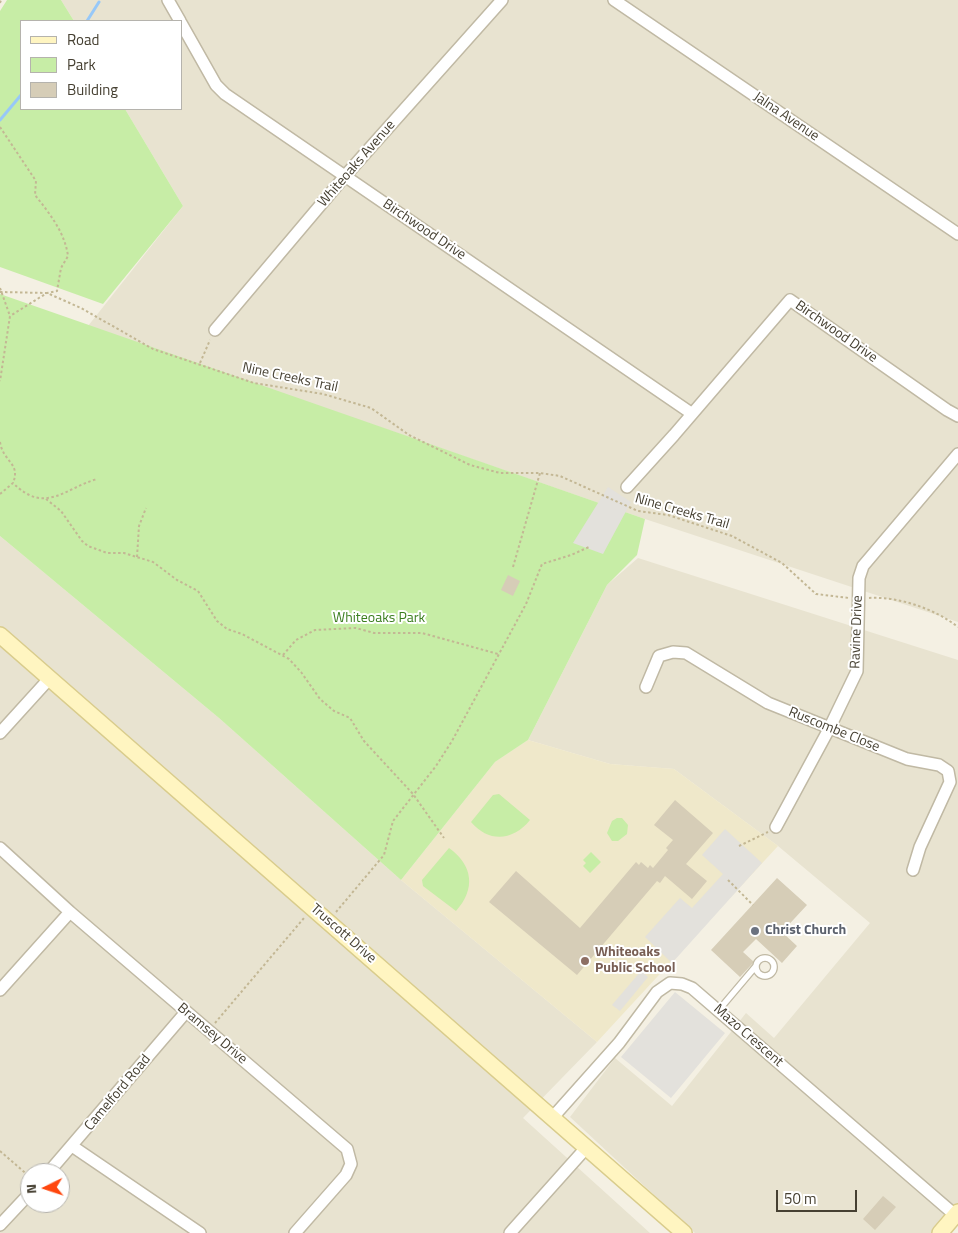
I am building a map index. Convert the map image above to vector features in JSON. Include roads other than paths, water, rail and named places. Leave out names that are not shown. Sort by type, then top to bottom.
[{"type":"street","name":"Whiteoaks Avenue","points":[[214,330],[345,176],[502,0]]},
{"type":"street","name":"Jalna Avenue","points":[[614,0],[958,234]]},
{"type":"street","name":"Birchwood Drive","points":[[173,2],[180,20]]},
{"type":"street","name":"Birchwood Drive","points":[[182,24],[216,84],[225,94],[691,413]]},
{"type":"street","name":"Birchwood Drive","points":[[627,487],[790,300],[958,416]]},
{"type":"street","name":"Ravine Drive","points":[[776,827],[829,729],[857,671],[859,578],[863,566],[958,454]]},
{"type":"street","name":"Truscott Drive","points":[[0,635],[684,1233]]},
{"type":"street","name":"Ruscombe Close","points":[[646,687],[659,656],[673,652],[686,653],[768,703],[907,759],[940,765],[948,771],[950,782],[920,847],[913,870]]},
{"type":"street","points":[[0,733],[49,678]]},
{"type":"street","name":"Bramsey Drive","points":[[0,848],[70,912],[347,1149],[351,1164],[346,1175],[295,1233]]},
{"type":"street","points":[[0,990],[70,912]]},
{"type":"street","name":"Mazo Crescent","points":[[553,1117],[619,1043],[657,992],[670,983],[682,984],[692,988],[957,1214]]},
{"type":"street","name":"Camelford Road","points":[[57,1163],[186,1012]]},
{"type":"street","points":[[72,1146],[200,1233]]},
{"type":"street","points":[[510,1233],[586,1148]]},
{"type":"street","points":[[0,1225],[20,1203]]},
{"type":"street","points":[[940,1233],[957,1214]]},
{"type":"lane","points":[[718,1011],[756,966]]},
{"type":"waterway","points":[[88,20],[99,2]]},
{"type":"waterway","points":[[0,120],[20,96]]},
{"type":"place","name":"Christ Church","points":[[755,931]]},
{"type":"place","name":"Whiteoaks Public School","points":[[585,961]]},
{"type":"park label","name":"Whiteoaks Park","points":[[379,619]]}]
